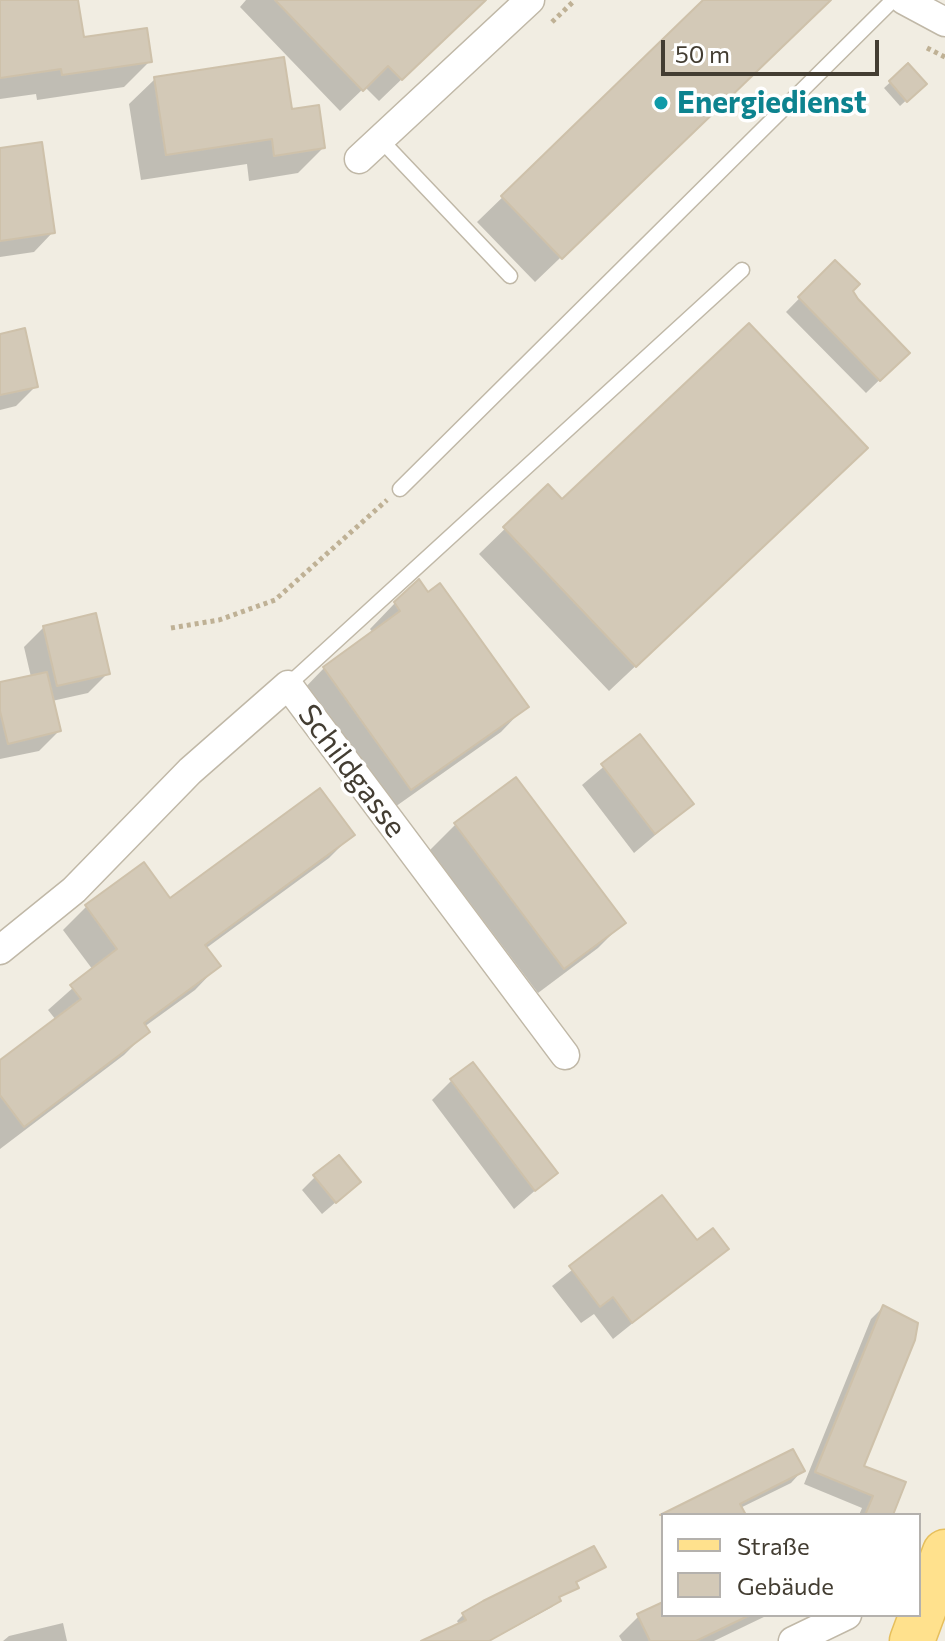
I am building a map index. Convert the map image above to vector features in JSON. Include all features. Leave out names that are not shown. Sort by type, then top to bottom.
[{"type":"main road","points":[[921,1611],[934,1568]]},
{"type":"main road","points":[[912,1641],[919,1617]]},
{"type":"street","points":[[359,159],[530,0]]},
{"type":"street","points":[[904,0],[945,22]]},
{"type":"street","name":"Schildgasse","points":[[0,950],[74,890],[190,771],[288,685],[565,1055]]},
{"type":"street","points":[[793,1641],[843,1617]]},
{"type":"lane","points":[[400,489],[893,0]]},
{"type":"lane","points":[[380,139],[510,276]]},
{"type":"lane","points":[[288,685],[742,270]]},
{"type":"path","points":[[171,628],[219,620],[275,600],[400,489]]},
{"type":"building","points":[[0,0],[78,0],[84,37],[147,28],[152,62],[62,75],[61,69],[0,78]]},
{"type":"building","points":[[275,0],[486,0],[402,80],[388,66],[363,91]]},
{"type":"building","name":"Energiedienst","points":[[703,0],[831,0],[562,259],[501,196]]},
{"type":"building","points":[[284,57],[292,109],[319,105],[325,148],[274,156],[272,139],[166,155],[154,77]]},
{"type":"building","points":[[908,63],[927,84],[907,102],[889,81]]},
{"type":"building","points":[[42,142],[55,233],[0,241],[0,148]]},
{"type":"building","points":[[835,260],[860,284],[853,291],[858,299],[910,353],[880,381],[798,297]]},
{"type":"building","points":[[749,323],[868,448],[636,667],[503,527],[548,484],[562,499]]},
{"type":"building","points":[[25,328],[38,387],[0,395],[0,334]]},
{"type":"building","points":[[419,579],[428,592],[440,583],[529,707],[411,790],[323,667],[400,611],[394,602]]},
{"type":"building","points":[[96,613],[110,674],[57,686],[43,626]]},
{"type":"building","points":[[47,672],[61,731],[8,744],[0,711],[0,682]]},
{"type":"building","points":[[640,734],[694,804],[655,834],[601,764]]},
{"type":"building","points":[[516,777],[626,923],[564,969],[454,823]]},
{"type":"building","points":[[320,788],[355,835],[205,945],[221,966],[144,1023],[150,1032],[24,1127],[0,1095],[0,1060],[81,999],[70,985],[117,949],[85,905],[144,862],[170,898]]},
{"type":"building","points":[[473,1062],[558,1173],[535,1191],[450,1079]]},
{"type":"building","points":[[339,1155],[361,1182],[336,1203],[313,1175]]},
{"type":"building","points":[[662,1195],[697,1240],[713,1228],[729,1249],[632,1323],[613,1297],[600,1307],[569,1266]]},
{"type":"building","points":[[883,1305],[918,1323],[915,1340],[864,1466],[906,1482],[894,1513],[866,1513],[873,1496],[815,1472]]},
{"type":"building","points":[[793,1449],[805,1471],[740,1504],[745,1513],[664,1513]]},
{"type":"building","points":[[594,1546],[606,1567],[576,1582],[579,1588],[559,1597],[561,1601],[489,1641],[421,1641],[466,1620],[462,1613],[483,1601]]},
{"type":"building","points":[[661,1603],[661,1617],[746,1617],[696,1641],[650,1641],[637,1614]]},
{"type":"place","name":"Energiedienst","points":[[661,103]]}]
